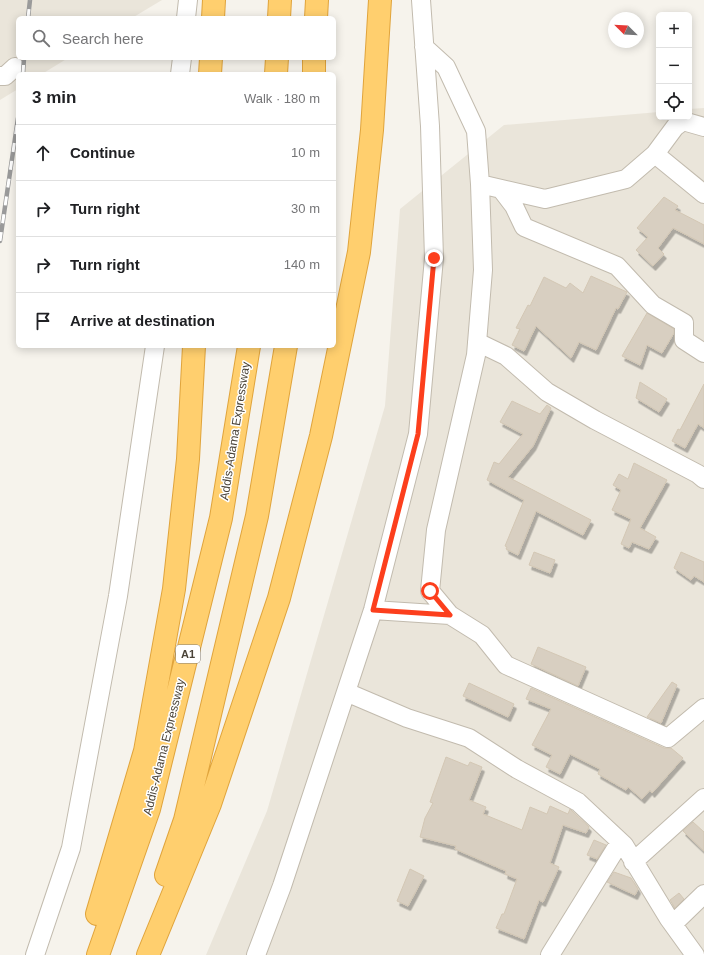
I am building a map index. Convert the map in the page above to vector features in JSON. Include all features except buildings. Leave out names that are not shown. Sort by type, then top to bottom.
[{"type":"highway","points":[[213,16],[214,0]]},
{"type":"highway","points":[[279,16],[280,0]]},
{"type":"highway","points":[[316,16],[317,0]]},
{"type":"highway","points":[[148,955],[210,804],[274,613],[321,436],[359,252],[372,130],[380,0]]},
{"type":"highway","points":[[210,72],[211,60]]},
{"type":"highway","points":[[276,72],[277,60]]},
{"type":"highway","points":[[314,60],[314,72]]},
{"type":"highway","points":[[86,955],[145,751],[174,589],[188,459],[194,348]]},
{"type":"highway","name":"Addis-Adama Expressway","points":[[98,955],[149,809],[178,694],[221,518],[249,348]]},
{"type":"highway","points":[[137,955],[185,820],[257,516],[286,348]]},
{"type":"street","points":[[186,16],[188,0]]},
{"type":"street","points":[[256,955],[282,886],[373,610],[418,434],[434,258],[430,126],[421,0]]},
{"type":"street","points":[[424,47],[446,67],[476,131],[480,184],[483,270],[477,342],[459,433],[436,530],[430,591],[450,615],[482,635],[506,665],[668,738],[704,708]]},
{"type":"street","points":[[180,72],[182,60]]},
{"type":"street","points":[[480,184],[545,200],[626,179],[655,154],[675,127],[683,121],[704,127]]},
{"type":"street","points":[[655,154],[704,194]]},
{"type":"street","points":[[501,189],[514,206],[524,227],[617,266],[653,305],[684,323],[684,340],[704,353]]},
{"type":"street","points":[[477,342],[510,358],[547,392],[595,420],[698,474],[704,479]]},
{"type":"street","points":[[35,955],[71,848],[118,596],[155,348]]},
{"type":"street","points":[[373,610],[450,615]]},
{"type":"street","points":[[346,692],[407,718],[469,738],[516,769],[578,802],[620,842],[695,955]]},
{"type":"street","points":[[633,862],[704,798]]},
{"type":"street","points":[[550,955],[620,842]]},
{"type":"street","points":[[673,924],[704,894]]},
{"type":"shaded area","points":[[0,0],[162,0],[135,16],[16,16],[16,60],[65,60],[45,72],[16,72],[16,90],[0,100]]},
{"type":"shaded area","points":[[704,108],[704,955],[206,955],[267,811],[385,406],[400,209],[504,125],[656,112],[656,120],[692,120],[692,109]]},
{"type":"railway","points":[[28,16],[30,0]]},
{"type":"railway","points":[[23,72],[24,60]]},
{"type":"railway","points":[[0,241],[16,132]]},
{"type":"route","points":[[430,591],[450,615],[373,610],[418,434],[434,258]]}]
